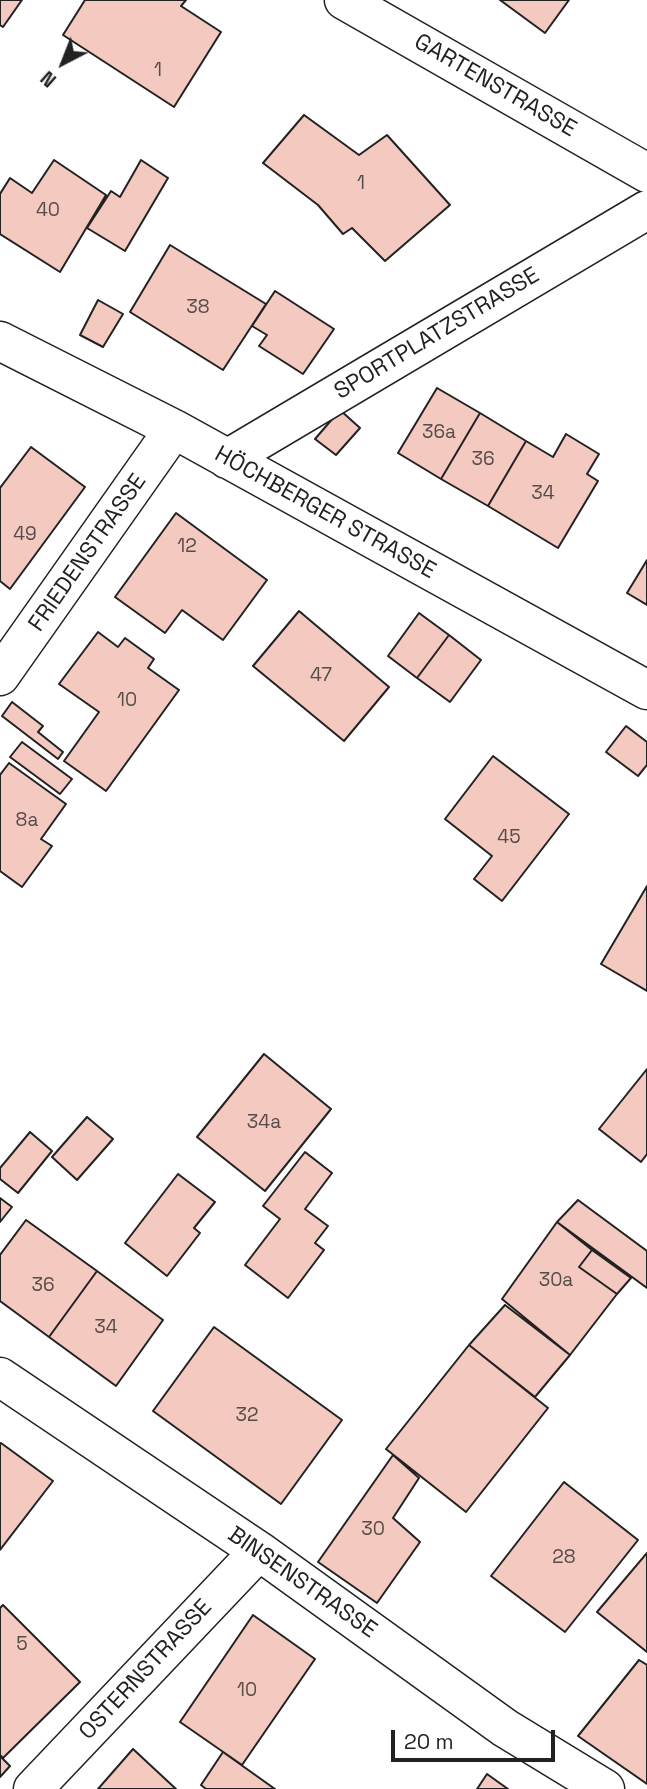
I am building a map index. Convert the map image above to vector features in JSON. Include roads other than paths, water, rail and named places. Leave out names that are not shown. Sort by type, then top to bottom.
[{"type":"street","name":"GARTENSTRASSE","points":[[344,0],[647,173]]},
{"type":"street","name":"SPORTPLATZSTRASSE","points":[[227,459],[647,210]]},
{"type":"street","name":"HÖCHBERGER STRASSE","points":[[0,341],[174,429],[647,690]]},
{"type":"street","name":"FRIEDENSTRASSE","points":[[0,676],[174,429]]},
{"type":"street","name":"BINSENSTRASSE","points":[[0,1377],[259,1550],[505,1728],[605,1789]]},
{"type":"street","name":"OSTERNSTRASSE","points":[[33,1789],[259,1550]]}]
